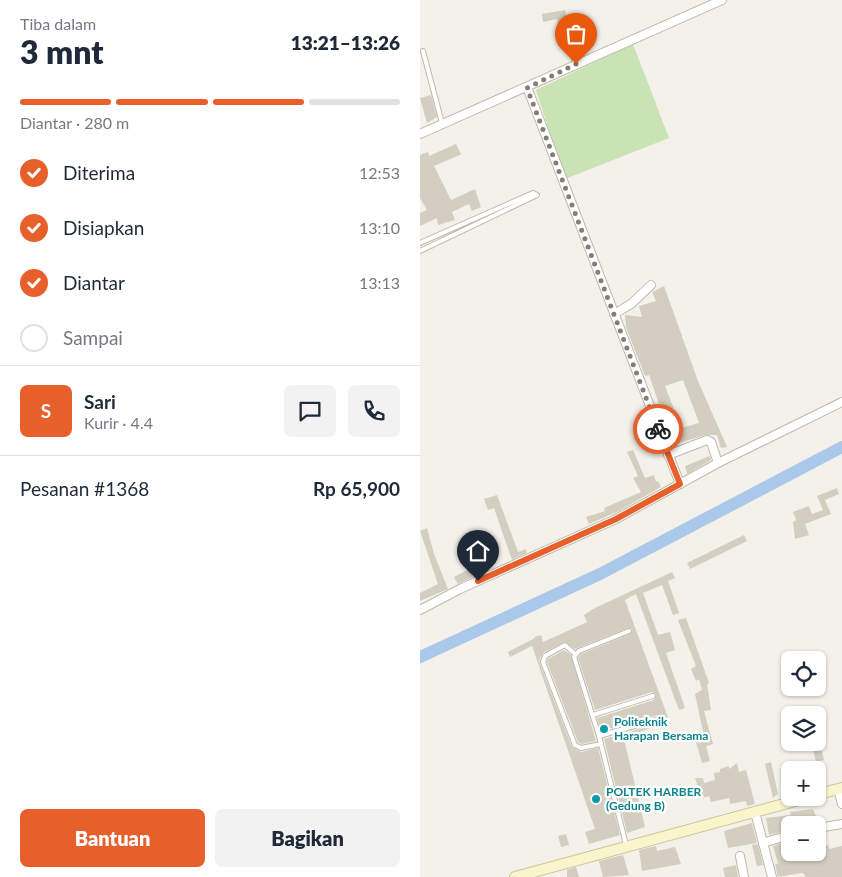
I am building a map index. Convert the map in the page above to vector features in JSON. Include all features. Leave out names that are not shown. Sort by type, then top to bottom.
[{"type":"main road","points":[[826,794],[841,795]]},
{"type":"main road","points":[[515,877],[530,875],[626,846],[781,805]]},
{"type":"street","points":[[420,134],[722,0]]},
{"type":"street","points":[[527,88],[680,484]]},
{"type":"street","points":[[614,314],[631,304],[651,284]]},
{"type":"street","points":[[420,610],[460,589],[616,519],[718,463],[842,402]]},
{"type":"street","points":[[668,455],[707,440],[711,442],[718,463]]},
{"type":"street","points":[[755,812],[772,877]]},
{"type":"street","points":[[826,827],[842,824]]},
{"type":"street","points":[[763,843],[781,838]]},
{"type":"street","points":[[740,856],[744,877]]},
{"type":"lane","points":[[570,47],[576,64]]},
{"type":"lane","points":[[423,51],[442,123]]},
{"type":"lane","points":[[420,243],[533,193],[537,196],[420,251]]},
{"type":"lane","points":[[575,654],[630,631]]},
{"type":"lane","points":[[575,654],[565,646],[545,656],[543,662],[575,745],[581,748],[601,744]]},
{"type":"lane","points":[[575,654],[574,662],[599,736],[626,846]]},
{"type":"lane","points":[[593,715],[653,696]]},
{"type":"lane","points":[[599,736],[659,718]]},
{"type":"green space","points":[[633,44],[669,138],[565,179],[536,90]]},
{"type":"building","points":[[565,10],[569,29],[573,28],[578,40],[566,44],[559,32],[557,19],[543,22],[542,14]]},
{"type":"building","points":[[431,95],[437,117],[427,123],[420,98]]},
{"type":"building","points":[[456,144],[460,155],[434,166],[451,200],[475,189],[481,207],[472,211],[469,204],[452,212],[455,220],[438,225],[437,218],[420,226],[420,213],[427,210],[420,198],[420,155],[428,152],[429,156]]},
{"type":"building","points":[[664,286],[698,381],[727,447],[721,448],[717,435],[705,435],[673,445],[672,440],[669,441],[666,433],[670,432],[661,403],[659,404],[649,375],[645,376],[626,327],[625,315],[642,317],[639,306],[656,301],[652,292]],"holes":[[[683,380],[699,423],[681,428],[665,386]]]},
{"type":"building","points":[[652,428],[659,445],[653,447],[648,429]]},
{"type":"building","points":[[633,450],[645,478],[654,475],[656,482],[658,481],[661,487],[617,512],[589,524],[586,517],[605,511],[604,508],[641,492],[633,478],[638,476],[627,452]]},
{"type":"building","points":[[710,456],[711,460],[687,474],[685,466]]},
{"type":"building","points":[[837,488],[839,494],[825,500],[831,514],[805,524],[809,535],[795,539],[793,522],[796,520],[793,512],[809,506],[812,514],[823,510],[817,496]]},
{"type":"building","points":[[497,495],[518,552],[526,549],[527,553],[512,560],[494,508],[488,510],[484,499]]},
{"type":"building","points":[[427,528],[434,554],[448,589],[420,601],[420,593],[438,584],[420,531]]},
{"type":"building","points":[[744,535],[747,541],[690,569],[687,563]]},
{"type":"building","points":[[469,569],[473,577],[458,584],[454,577]]},
{"type":"building","name":"Politeknik Harapan Bersama","points":[[672,572],[675,578],[668,581],[679,613],[673,615],[662,585],[643,593],[658,635],[670,632],[675,650],[666,653],[685,708],[679,710],[636,594],[625,600],[669,720],[624,739],[645,827],[627,833],[604,739],[660,723],[662,718],[658,715],[601,731],[597,718],[654,700],[656,694],[652,692],[595,710],[578,658],[581,654],[630,634],[632,629],[628,628],[575,649],[564,642],[543,653],[539,661],[572,747],[581,752],[598,748],[620,835],[589,844],[585,832],[595,829],[532,646],[510,657],[508,652],[534,637],[541,635],[543,642],[587,622],[584,615],[593,609]]},
{"type":"building","points":[[686,618],[709,683],[707,684],[711,710],[704,711],[713,744],[706,746],[710,761],[702,763],[694,735],[703,732],[695,694],[702,690],[699,679],[696,681],[691,669],[696,666],[678,620]]},
{"type":"building","points":[[564,650],[571,655],[596,741],[582,744],[578,742],[547,662],[548,659]]},
{"type":"building","points":[[813,751],[822,751],[824,760],[816,761]]},
{"type":"building","points":[[771,762],[778,794],[773,798],[765,764]]},
{"type":"building","points":[[737,763],[739,772],[746,770],[755,804],[747,806],[746,801],[730,804],[729,798],[711,802],[709,796],[702,798],[695,778],[703,778],[704,783],[715,780],[714,773],[720,772],[720,769],[729,766],[729,769]]},
{"type":"building","points":[[813,809],[816,816],[783,816],[791,815],[790,812]]},
{"type":"building","points":[[781,816],[781,832],[769,835],[766,818]]},
{"type":"building","points":[[752,823],[757,843],[728,848],[724,831]]},
{"type":"building","points":[[566,834],[569,845],[561,847],[558,836]]},
{"type":"building","points":[[758,844],[763,865],[757,866],[752,845]]},
{"type":"building","points":[[781,844],[781,861],[826,861],[826,846],[828,845],[829,849],[842,846],[842,877],[805,877],[801,873],[778,877],[775,864],[778,864],[773,846]]},
{"type":"building","points":[[656,846],[657,851],[675,847],[681,864],[642,871],[639,850]]},
{"type":"building","points":[[623,855],[629,875],[603,877],[599,861]]},
{"type":"building","points":[[736,865],[738,877],[725,877],[723,868]]},
{"type":"building","points":[[576,867],[579,877],[567,877],[567,870]]},
{"type":"waterway","points":[[420,657],[600,574],[842,447]]},
{"type":"way so far","points":[[576,64],[527,88],[658,429]]},
{"type":"place","name":"Politeknik Harapan Bersama","points":[[604,729]]},
{"type":"place","name":"POLTEK HARBER (Gedung B)","points":[[596,799]]},
{"type":"route","points":[[478,581],[616,519],[658,494],[680,484],[658,429]]}]
